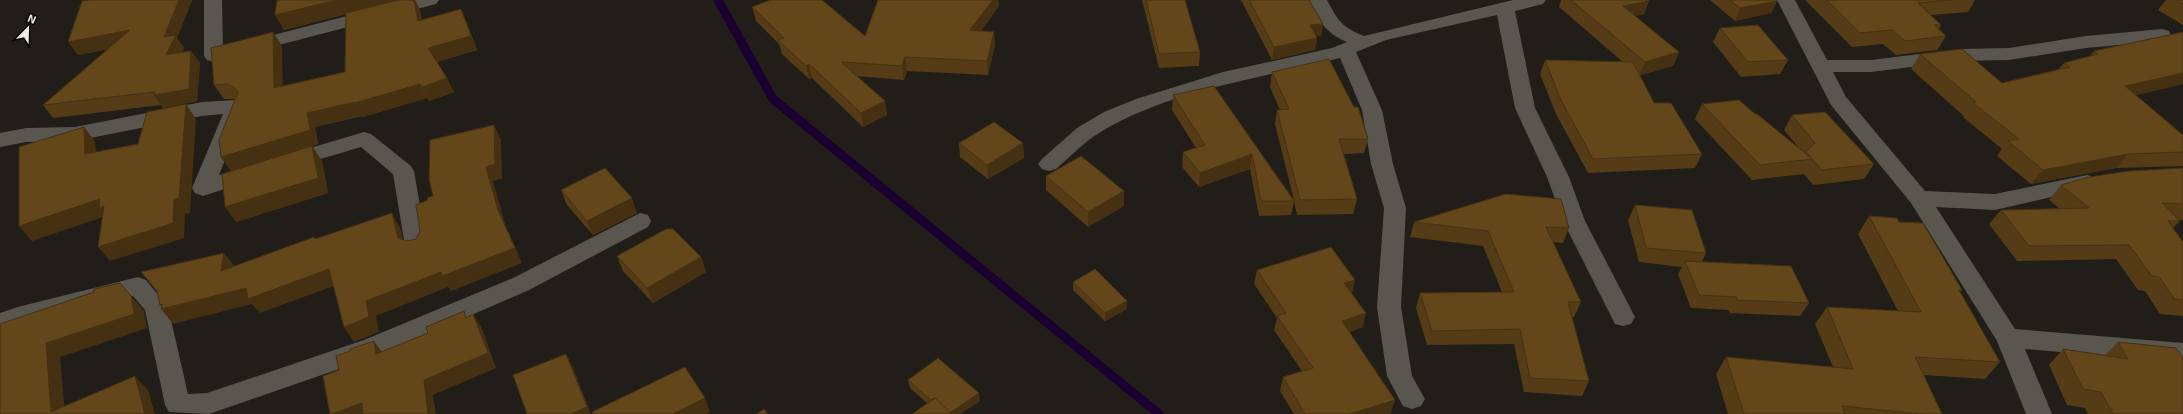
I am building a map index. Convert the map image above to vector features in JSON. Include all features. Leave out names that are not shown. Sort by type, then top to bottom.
[{"type":"street","points":[[213,0],[214,56],[430,0]]},
{"type":"street","points":[[1318,0],[1325,14],[1338,32],[1354,46],[1372,110],[1382,164],[1395,208],[1390,268],[1389,307],[1400,376],[1412,399]]},
{"type":"street","points":[[1048,164],[1084,133],[1111,117],[1144,104],[1230,76],[1354,46],[1380,36],[1537,0]]},
{"type":"street","points":[[1786,0],[1838,100],[1919,198],[2008,338],[2039,414]]},
{"type":"street","points":[[1505,8],[1525,108],[1558,177],[1574,221],[1623,317]]},
{"type":"street","points":[[1820,66],[1871,66],[1960,55],[2009,54],[2086,42],[2162,35]]},
{"type":"street","points":[[0,140],[26,135],[75,134],[202,109],[236,107],[203,188],[364,139],[403,171],[416,246]]},
{"type":"street","points":[[1919,198],[1995,202],[2109,178]]},
{"type":"street","points":[[0,323],[18,316],[138,286],[156,307],[178,406],[207,404],[373,347],[521,284],[640,221]]},
{"type":"street","points":[[2008,338],[2183,353]]},
{"type":"building","points":[[179,0],[164,37],[176,35],[166,55],[191,51],[189,89],[154,95],[155,92],[43,105],[130,30],[68,42],[82,1]]},
{"type":"building","points":[[277,0],[337,0],[275,15]]},
{"type":"building","points":[[398,0],[414,0],[418,21],[461,9],[471,36],[428,48],[447,78],[422,87],[420,84],[355,103],[307,113],[310,130],[221,157],[219,140],[238,92],[234,87],[227,84],[214,85],[211,48],[273,32],[274,88],[345,72],[346,13]]},
{"type":"building","points":[[770,0],[822,0],[865,36],[878,0],[993,0],[970,30],[994,32],[987,61],[905,57],[902,66],[841,62],[885,101],[861,113],[809,64],[806,66],[778,40],[784,38],[752,7]]},
{"type":"building","points":[[1146,0],[1185,0],[1200,52],[1159,54]]},
{"type":"building","points":[[1249,0],[1309,0],[1323,24],[1310,25],[1317,38],[1274,47]]},
{"type":"building","points":[[1571,0],[1649,0],[1623,6],[1679,52],[1645,62]]},
{"type":"building","points":[[1730,0],[1776,0],[1777,1],[1740,8]]},
{"type":"building","points":[[1827,0],[1952,0],[1918,3],[1941,25],[1934,25],[1946,36],[1905,41],[1892,30],[1860,33]]},
{"type":"building","points":[[2176,0],[2183,0],[2183,4]]},
{"type":"building","points":[[1758,25],[1788,60],[1748,62],[1720,28]]},
{"type":"building","points":[[2183,32],[2183,73],[2125,86],[2183,135],[2183,152],[2128,154],[2043,170],[2008,141],[2019,139],[1973,103],[1976,102],[1920,54],[1962,49],[2002,83],[2070,67],[2064,63],[2098,54],[2094,51]]},
{"type":"building","points":[[1329,59],[1354,107],[1358,107],[1368,139],[1339,139],[1357,199],[1300,200],[1277,110],[1289,109],[1272,72]]},
{"type":"building","points":[[1545,60],[1633,62],[1654,103],[1671,103],[1702,154],[1593,159],[1561,100]]},
{"type":"building","points":[[1214,86],[1294,201],[1261,201],[1252,154],[1200,173],[1183,152],[1205,145],[1173,95]]},
{"type":"building","points":[[1739,100],[1812,159],[1760,165],[1702,104]]},
{"type":"building","points":[[186,104],[179,198],[174,200],[173,223],[98,247],[104,206],[99,208],[100,199],[19,226],[19,147],[84,127],[85,154],[138,144],[147,112]]},
{"type":"building","points":[[1825,112],[1874,164],[1822,170],[1806,152],[1815,143],[1792,115]]},
{"type":"building","points":[[994,122],[1023,143],[987,165],[959,143]]},
{"type":"building","points":[[494,125],[495,164],[486,167],[498,210],[515,248],[442,276],[441,272],[366,301],[369,317],[344,327],[329,269],[248,299],[246,288],[161,309],[162,304],[160,305],[157,291],[141,272],[224,253],[221,271],[314,237],[315,239],[392,213],[398,238],[407,241],[416,239],[420,231],[416,205],[433,196],[429,179],[430,140]]},
{"type":"building","points":[[312,146],[318,178],[225,207],[222,174]]},
{"type":"building","points":[[1081,156],[1124,191],[1088,212],[1046,176]]},
{"type":"building","points":[[605,168],[632,198],[587,221],[561,190]]},
{"type":"building","points":[[2183,168],[2183,204],[2162,203],[2180,221],[2168,221],[2183,242],[2183,300],[2175,299],[2159,277],[2152,276],[2129,245],[2029,246],[2001,210],[2089,208],[2061,185],[2089,177],[2129,171]]},
{"type":"building","points":[[1506,194],[1561,199],[1569,228],[1546,227],[1581,302],[1568,302],[1589,381],[1530,378],[1520,329],[1432,331],[1420,293],[1514,292],[1488,231],[1414,222]]},
{"type":"building","points":[[1635,205],[1692,210],[1706,253],[1646,248]]},
{"type":"building","points":[[1869,216],[1897,218],[1899,222],[1923,223],[1962,290],[1959,290],[2000,362],[1915,357],[1942,414],[1922,414],[1842,406],[1845,414],[1744,414],[1726,357],[1853,369],[1827,307],[1921,312]]},
{"type":"building","points":[[666,229],[673,229],[701,257],[647,288],[617,256]]},
{"type":"building","points":[[1331,247],[1355,280],[1344,283],[1366,313],[1342,321],[1395,400],[1350,414],[1305,414],[1283,377],[1313,368],[1277,316],[1286,313],[1257,270]]},
{"type":"building","points":[[1685,261],[1791,266],[1809,303],[1737,300],[1736,297],[1699,295]]},
{"type":"building","points":[[1095,269],[1127,301],[1105,313],[1073,282]]},
{"type":"building","points":[[120,283],[131,296],[134,314],[46,343],[51,412],[135,376],[145,414],[0,414],[0,324],[94,292],[94,289]]},
{"type":"building","points":[[464,311],[466,318],[473,314],[488,353],[424,380],[428,414],[363,414],[362,403],[330,414],[323,376],[339,370],[336,356],[350,351],[350,349],[374,341],[376,354],[428,333],[426,327]]},
{"type":"building","points":[[2118,342],[2176,348],[2183,358],[2183,414],[2113,414],[2101,392],[2083,389],[2063,349],[2128,359]]},
{"type":"building","points":[[566,354],[587,407],[571,414],[527,414],[513,375]]},
{"type":"building","points":[[938,358],[979,393],[950,413],[935,398],[931,400],[908,380]]},
{"type":"building","points":[[685,367],[705,398],[673,414],[593,414],[592,412]]},
{"type":"building","points":[[935,398],[951,414],[912,414]]},
{"type":"building","points":[[764,409],[768,414],[757,414]]},
{"type":"waterway","points":[[718,0],[773,99],[1159,414]]}]
